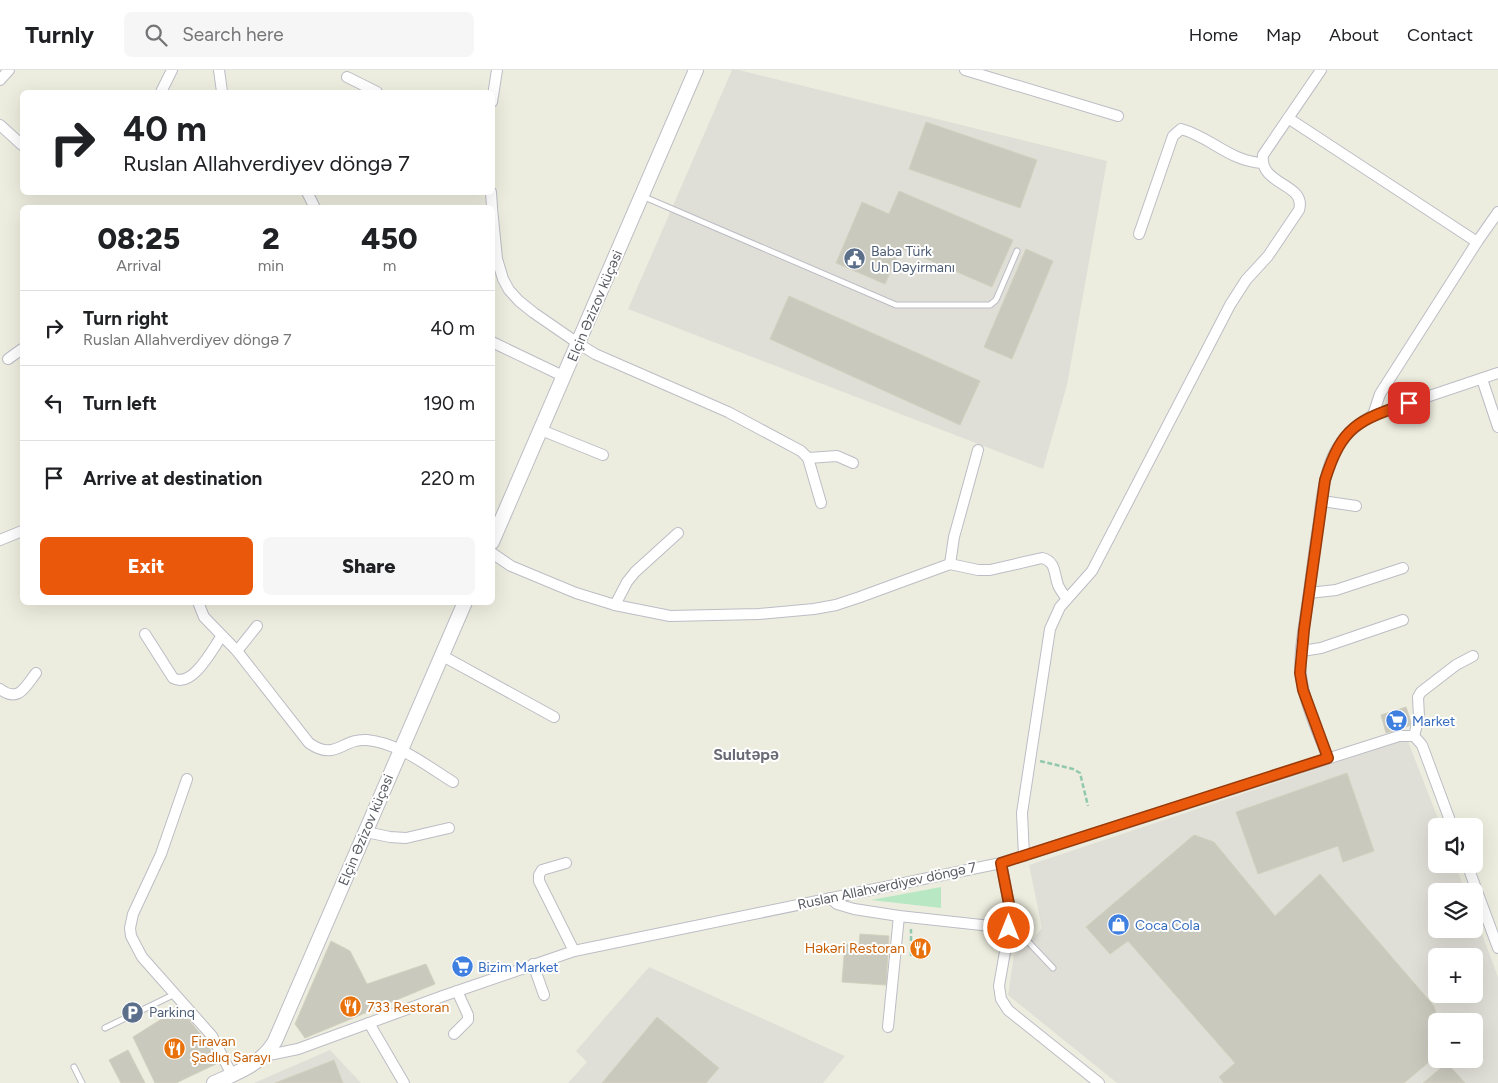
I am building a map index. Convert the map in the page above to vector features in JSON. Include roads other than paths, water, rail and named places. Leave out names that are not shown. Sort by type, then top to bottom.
[{"type":"street","points":[[0,80],[9,70]]},
{"type":"street","points":[[162,90],[172,70]]},
{"type":"street","points":[[219,70],[222,90]]},
{"type":"street","points":[[494,90],[497,70]]},
{"type":"street","name":"Elçin Əzizov küçəsi","points":[[495,535],[696,70]]},
{"type":"street","points":[[965,70],[1118,116]]},
{"type":"street","points":[[1024,856],[1022,812],[1050,629],[1060,607],[1092,571],[1230,305],[1246,280],[1268,256],[1299,210],[1301,205],[1300,199],[1295,193],[1270,176],[1262,163],[1263,155],[1321,70]]},
{"type":"street","points":[[347,77],[373,90]]},
{"type":"street","points":[[1288,118],[1476,242]]},
{"type":"street","points":[[0,125],[20,143]]},
{"type":"street","points":[[1139,234],[1173,136],[1181,129],[1190,131],[1236,158],[1262,163]]},
{"type":"street","points":[[1373,415],[1380,394],[1476,242],[1498,212]]},
{"type":"street","points":[[495,239],[497,259],[503,279],[509,290],[519,301],[595,354],[728,412],[801,451],[808,458],[821,503]]},
{"type":"street","points":[[495,343],[565,377]]},
{"type":"street","points":[[8,359],[20,350]]},
{"type":"street","points":[[1328,758],[1303,690],[1300,673],[1322,501],[1332,459],[1340,443],[1359,423],[1373,415],[1498,373]]},
{"type":"street","points":[[1482,379],[1498,427]]},
{"type":"street","points":[[542,430],[603,455]]},
{"type":"street","points":[[950,564],[954,537],[978,450]]},
{"type":"street","points":[[808,458],[837,456],[854,463]]},
{"type":"street","points":[[1322,501],[1356,506]]},
{"type":"street","points":[[0,540],[20,532]]},
{"type":"street","points":[[615,605],[627,582],[635,572],[678,533]]},
{"type":"street","points":[[495,555],[519,569],[576,593],[615,605],[670,616],[759,614],[814,609],[836,605],[950,564],[978,570],[990,570],[1042,558],[1048,559],[1053,565],[1058,585],[1067,599]]},
{"type":"street","points":[[1309,593],[1336,590],[1402,568]]},
{"type":"street","points":[[199,605],[204,617],[237,651],[309,743],[316,748],[329,751],[365,740],[401,750],[453,782]]},
{"type":"street","name":"Elçin Əzizov küçəsi","points":[[264,1056],[275,1041],[464,605]]},
{"type":"street","points":[[1302,651],[1321,648],[1403,620]]},
{"type":"street","points":[[237,651],[257,626]]},
{"type":"street","points":[[145,634],[173,678],[179,681],[191,677],[199,669],[222,636]]},
{"type":"street","points":[[441,656],[554,717]]},
{"type":"street","points":[[1449,818],[1422,745],[1414,736],[1419,717],[1418,697],[1421,692],[1456,665],[1473,656]]},
{"type":"street","points":[[0,689],[9,694],[16,695],[21,692],[36,673]]},
{"type":"street","name":"Ruslan Allahverdiyev döngə 7","points":[[264,1056],[298,1049],[456,991],[574,952],[1001,863],[1399,736],[1414,736]]},
{"type":"street","points":[[187,779],[161,854],[133,914],[130,936],[142,957],[212,1036],[232,1075]]},
{"type":"street","points":[[366,832],[406,838],[449,828]]},
{"type":"street","points":[[566,862],[542,870],[539,875],[539,881],[574,952]]},
{"type":"street","points":[[1001,863],[1009,904],[1009,928],[999,986],[1001,999],[1008,1010],[1099,1083]]},
{"type":"street","points":[[1469,873],[1498,948]]},
{"type":"street","points":[[830,898],[837,904],[845,907],[899,916],[1009,928]]},
{"type":"street","points":[[888,1027],[899,916]]},
{"type":"street","points":[[533,964],[544,995]]},
{"type":"street","points":[[454,1034],[468,1020],[468,1015],[456,991]]},
{"type":"street","points":[[369,1023],[404,1083]]},
{"type":"street","points":[[214,1083],[232,1075],[264,1056]]},
{"type":"lane","points":[[642,196],[896,305],[990,305],[996,300],[1017,251]]},
{"type":"lane","points":[[1009,928],[1019,932],[1053,968]]},
{"type":"lane","points":[[105,1028],[175,994]]},
{"type":"lane","points":[[74,1068],[82,1083]]},
{"type":"place","name":"Baba Türk Un Dəyirmanı","points":[[855,259]]},
{"type":"place","name":"Market","points":[[1396,721]]},
{"type":"place","name":"Coca Cola","points":[[1119,925]]},
{"type":"place","name":"Həkəri Restoran","points":[[921,948]]},
{"type":"place","name":"Bizim Market","points":[[462,967]]},
{"type":"place","name":"733 Restoran","points":[[351,1007]]},
{"type":"place","name":"Parkinq","points":[[133,1012]]},
{"type":"place","name":"Firavan Şadlıq Sarayı","points":[[175,1049]]},
{"type":"district","name":"Sulutəpə","points":[[746,754]]}]
